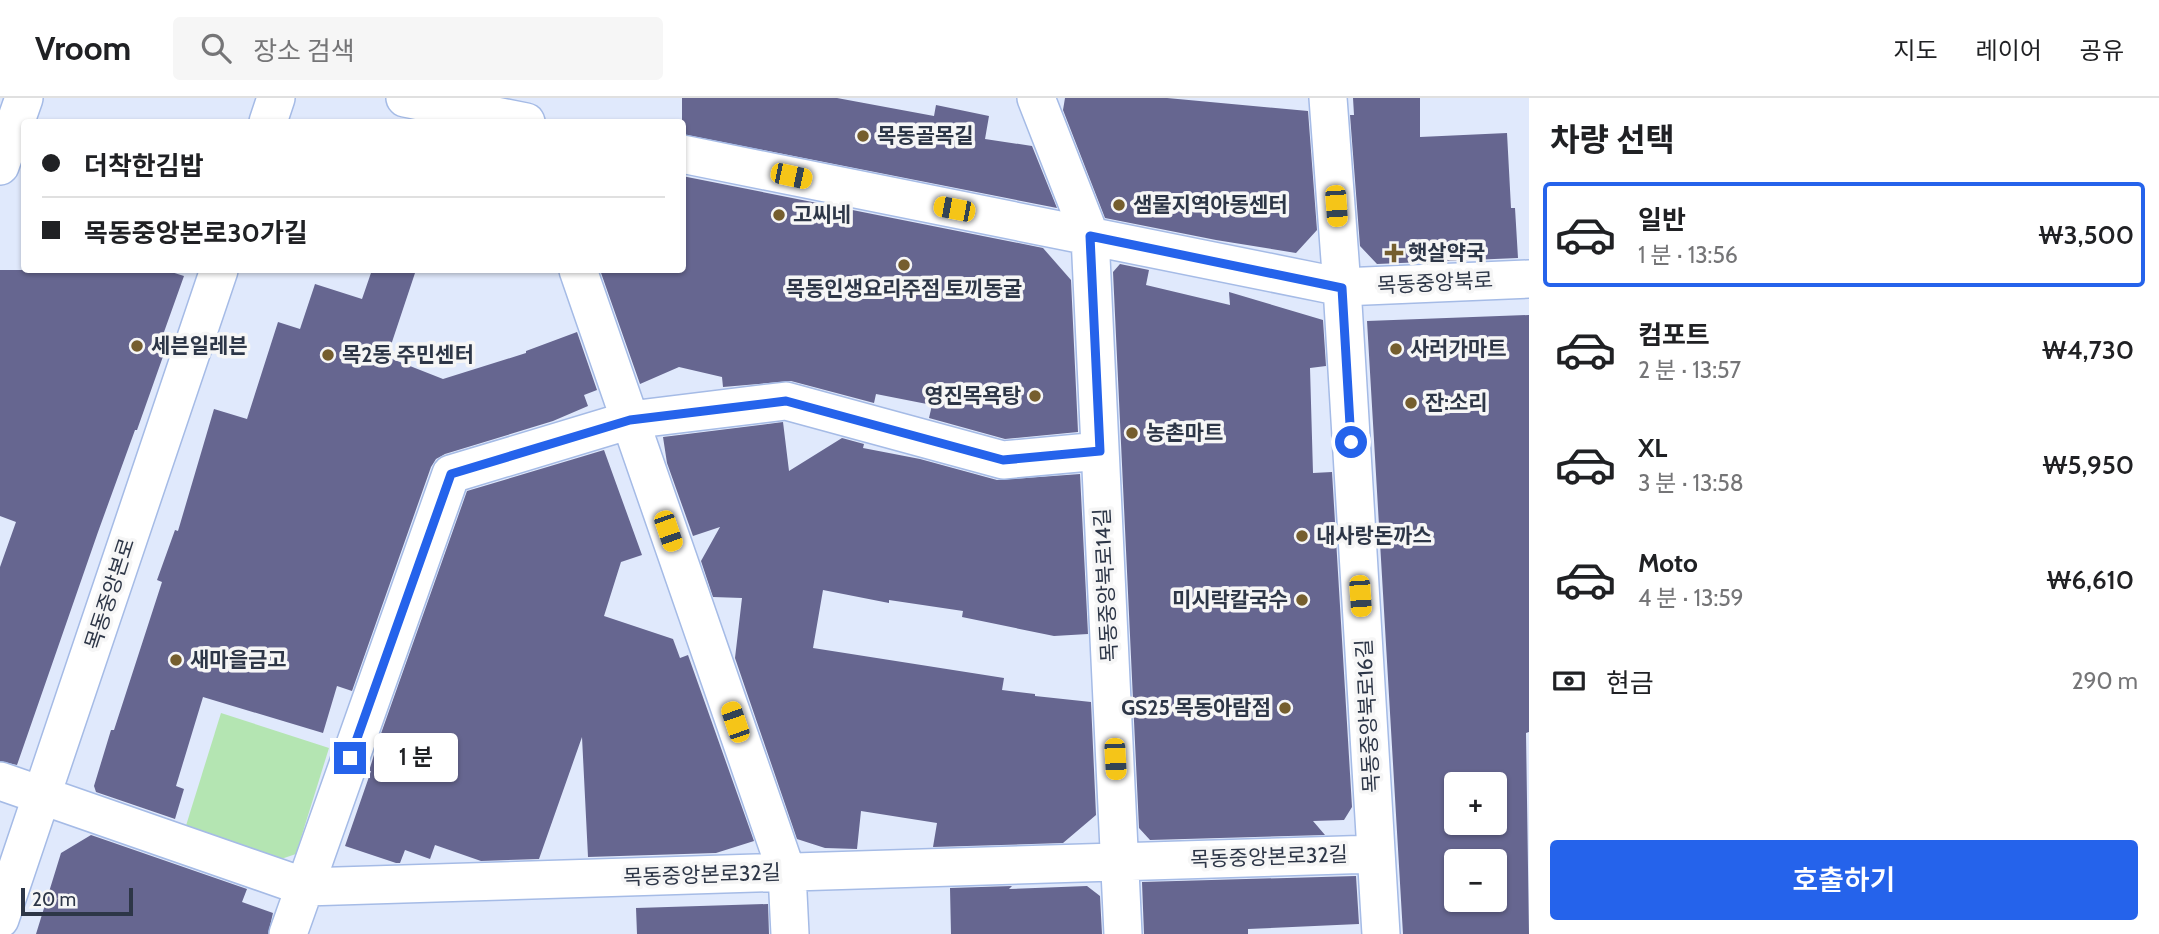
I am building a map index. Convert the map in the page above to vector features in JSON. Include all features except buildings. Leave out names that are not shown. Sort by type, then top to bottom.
[{"type":"street","points":[[0,166],[24,98]]},
{"type":"street","points":[[269,119],[276,98]]},
{"type":"street","points":[[405,98],[511,119]]},
{"type":"street","points":[[1036,98],[1090,236]]},
{"type":"street","points":[[1328,98],[1342,288]]},
{"type":"street","name":"목동중앙북로","points":[[686,155],[1342,288],[1529,279]]},
{"type":"street","name":"목동중앙북로14길","points":[[1090,236],[1123,934]]},
{"type":"street","name":"목동중앙본로","points":[[0,919],[218,273]]},
{"type":"street","points":[[579,273],[787,873],[790,934]]},
{"type":"street","name":"목동중앙북로16길","points":[[1342,288],[1381,934]]},
{"type":"street","points":[[288,934],[451,474],[630,420],[786,401],[1003,460],[1100,451]]},
{"type":"street","name":"목동중앙본로32길","points":[[0,781],[305,887],[1376,854]]},
{"type":"green space","points":[[221,713],[329,748],[296,854],[278,860],[184,832]]},
{"type":"place","name":"목동골목길","points":[[863,136]]},
{"type":"place","name":"샘물지역아동센터","points":[[1119,205]]},
{"type":"place","name":"고씨네","points":[[779,215]]},
{"type":"place","name":"햇살약국","points":[[1394,253]]},
{"type":"place","name":"목동인생요리주점 토끼동굴","points":[[904,265]]},
{"type":"place","name":"세븐일레븐","points":[[137,346]]},
{"type":"place","name":"사러가마트","points":[[1396,349]]},
{"type":"place","name":"목2동 주민센터","points":[[328,355]]},
{"type":"place","name":"영진목욕탕","points":[[1035,396]]},
{"type":"place","name":"잔:소리","points":[[1411,403]]},
{"type":"place","name":"농촌마트","points":[[1132,433]]},
{"type":"place","name":"내사랑돈까스","points":[[1302,536]]},
{"type":"place","name":"미시락칼국수","points":[[1302,600]]},
{"type":"place","name":"새마을금고","points":[[176,660]]},
{"type":"place","name":"GS25 목동아람점","points":[[1285,708]]},
{"type":"route","points":[[350,758],[451,474],[630,420],[786,401],[1003,460],[1100,451],[1090,236],[1342,288],[1351,442]]}]
